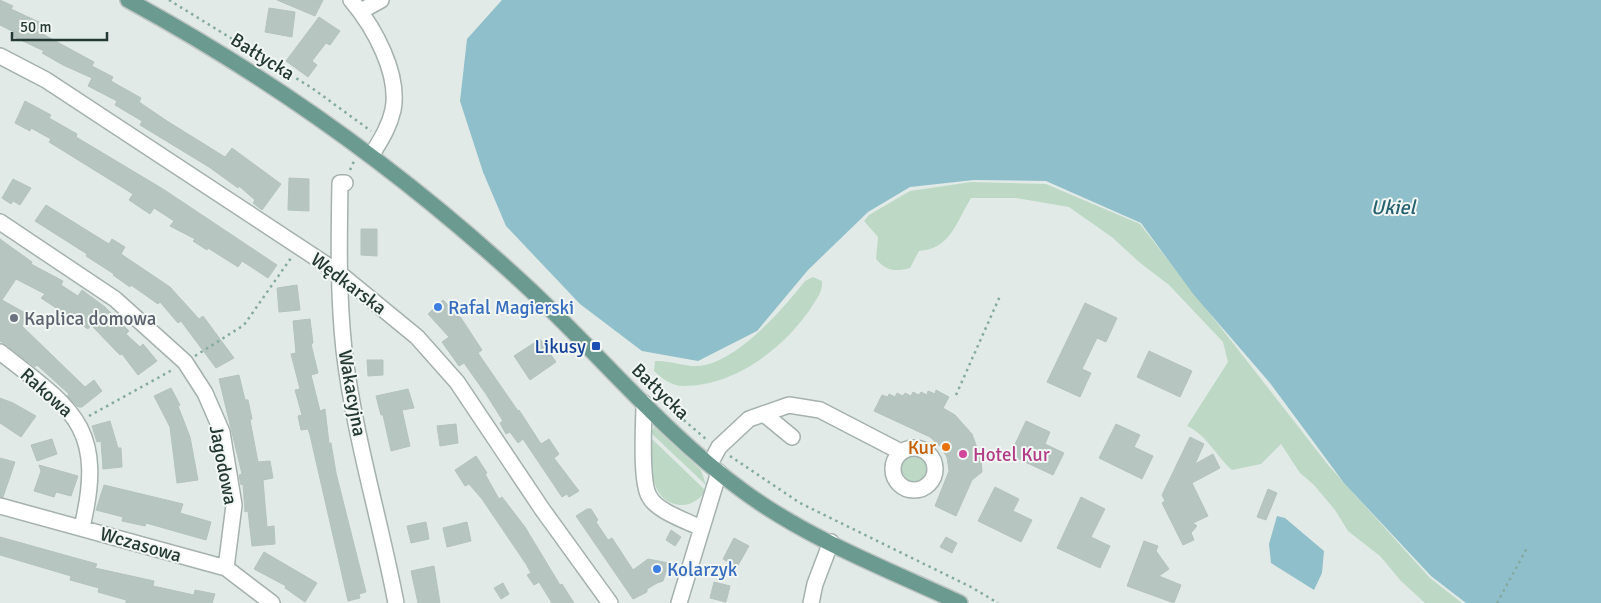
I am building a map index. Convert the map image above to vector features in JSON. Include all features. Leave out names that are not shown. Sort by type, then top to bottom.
[{"type":"main road","name":"Bałtycka","points":[[128,0],[189,34],[286,94],[371,156],[460,228],[524,284],[644,403],[714,468],[763,506],[831,542],[960,603]]},
{"type":"street","points":[[371,156],[387,131],[393,109],[392,79],[377,36],[356,6],[381,0]]},
{"type":"street","name":"Wędkarska","points":[[0,56],[46,80],[339,273],[417,337],[457,382],[542,509],[610,603]]},
{"type":"street","name":"Wakacyjna","points":[[344,183],[340,183],[339,273],[346,360],[360,440],[396,603]]},
{"type":"street","name":"Jagodowa","points":[[0,222],[115,299],[185,362],[205,393],[222,432],[234,505],[226,568]]},
{"type":"street","name":"Rakowa","points":[[0,352],[60,399],[79,422],[90,458],[91,484],[82,527]]},
{"type":"street","points":[[644,403],[645,481],[649,497],[665,511],[701,528]]},
{"type":"street","points":[[679,603],[701,528],[719,448],[749,419],[789,405],[820,410],[901,452]]},
{"type":"street","points":[[764,414],[792,437]]},
{"type":"street","name":"Wczasowa","points":[[0,506],[226,568],[272,603]]},
{"type":"street","points":[[811,603],[815,584],[831,542]]},
{"type":"path","points":[[169,0],[312,88],[360,122],[381,141]]},
{"type":"path","points":[[79,422],[244,326],[300,247]]},
{"type":"path","points":[[956,395],[1000,296]]},
{"type":"path","points":[[660,399],[701,436],[800,503],[963,583],[998,603]]},
{"type":"path","points":[[1497,603],[1527,548]]},
{"type":"green space","points":[[971,182],[1046,184],[1140,224],[1329,466],[1430,578],[1462,603],[1425,603],[1401,581],[1380,556],[1348,531],[1335,510],[1314,485],[1300,473],[1281,444],[1261,464],[1232,470],[1206,440],[1187,426],[1228,362],[1223,342],[1169,285],[1139,262],[1113,238],[1069,207],[1016,198],[971,198],[945,240],[930,249],[919,251],[910,268],[891,270],[883,266],[876,259],[878,237],[864,221],[869,215],[910,191]]},
{"type":"green space","points":[[813,277],[822,281],[822,288],[811,308],[787,337],[756,362],[722,379],[684,386],[671,383],[654,371],[655,361],[699,366],[719,360],[733,352],[760,331],[805,281]]},
{"type":"green space","points":[[654,427],[701,470],[706,485],[651,433]]},
{"type":"green space","points":[[651,438],[706,491],[698,499],[688,504],[680,505],[662,497],[657,489],[652,469]]},
{"type":"green space","points":[[914,454],[925,458],[929,469],[925,480],[914,484],[903,480],[899,469],[903,458]]},
{"type":"water","name":"Ukiel","points":[[502,0],[1601,0],[1601,603],[1466,603],[1431,576],[1344,483],[1270,383],[1194,295],[1141,223],[1046,181],[974,180],[910,187],[868,212],[808,270],[757,331],[698,361],[642,351],[580,304],[506,226],[483,172],[460,101],[467,39]]},
{"type":"water","points":[[1277,516],[1285,518],[1324,551],[1322,573],[1314,590],[1271,563],[1269,544]]},
{"type":"building","points":[[0,0],[13,6],[11,9],[41,23],[37,31],[94,62],[92,66],[113,77],[111,81],[141,98],[139,102],[167,121],[225,157],[232,148],[281,184],[262,210],[253,203],[255,200],[239,186],[238,188],[209,167],[140,125],[142,121],[115,105],[117,101],[88,86],[92,78],[63,65],[42,53],[44,51],[12,36],[14,32],[0,25]]},
{"type":"building","points":[[277,0],[323,0],[315,16]]},
{"type":"building","points":[[269,8],[295,12],[292,37],[265,32]]},
{"type":"building","points":[[319,17],[340,31],[330,45],[326,43],[312,61],[317,65],[308,77],[286,61]]},
{"type":"building","points":[[25,101],[51,115],[49,118],[77,134],[76,137],[163,189],[277,265],[268,278],[242,261],[238,267],[193,241],[195,239],[170,226],[174,221],[154,208],[150,214],[129,200],[133,194],[49,142],[51,139],[31,128],[30,131],[15,123]]},
{"type":"building","points":[[289,178],[309,179],[309,211],[288,210]]},
{"type":"building","points":[[13,179],[31,188],[20,205],[13,201],[11,204],[2,198]]},
{"type":"building","points":[[46,205],[109,244],[112,239],[125,247],[121,254],[170,287],[199,319],[203,316],[234,358],[216,368],[181,321],[178,323],[160,302],[158,304],[131,285],[130,287],[86,256],[87,254],[35,221]]},
{"type":"building","points":[[361,229],[377,229],[377,256],[361,255]]},
{"type":"building","points":[[0,239],[32,262],[31,264],[63,281],[61,285],[78,296],[82,290],[105,307],[129,331],[126,334],[140,347],[143,344],[157,361],[138,375],[122,354],[120,355],[91,325],[88,329],[41,298],[45,294],[16,279],[2,300],[29,315],[22,326],[85,387],[94,380],[102,391],[82,407],[78,407],[67,396],[69,394],[37,365],[35,367],[0,341]]},
{"type":"building","points":[[297,285],[300,310],[279,312],[277,288]]},
{"type":"building","points":[[443,300],[461,318],[482,350],[478,353],[541,444],[549,439],[559,454],[554,458],[579,491],[569,497],[567,494],[562,497],[523,439],[518,443],[510,432],[506,434],[500,423],[503,421],[486,394],[464,363],[459,366],[442,342],[449,337],[428,314]]},
{"type":"building","points":[[1085,303],[1117,318],[1106,342],[1097,338],[1082,369],[1091,373],[1080,397],[1047,382]]},
{"type":"building","points":[[310,319],[313,343],[311,344],[318,373],[311,375],[320,411],[325,409],[329,443],[331,443],[336,473],[366,592],[359,594],[360,598],[348,601],[310,435],[308,429],[301,430],[298,416],[302,415],[295,390],[300,389],[291,354],[296,353],[293,321]]},
{"type":"building","points":[[540,339],[556,362],[530,380],[514,356]]},
{"type":"building","points":[[1149,351],[1192,371],[1180,397],[1137,377]]},
{"type":"building","points":[[367,360],[383,360],[383,375],[368,376]]},
{"type":"building","points":[[239,375],[245,400],[248,400],[258,462],[270,461],[273,478],[263,480],[267,527],[274,526],[275,544],[252,546],[248,511],[245,512],[243,484],[241,485],[239,475],[242,474],[219,379]]},
{"type":"building","points":[[171,388],[180,405],[178,406],[190,437],[198,480],[177,483],[170,427],[154,396]]},
{"type":"building","points":[[408,389],[414,408],[402,410],[410,446],[391,451],[383,415],[381,415],[376,396]]},
{"type":"building","name":"Hotel Kur","points":[[936,390],[949,397],[943,408],[955,415],[972,434],[981,459],[982,472],[972,480],[956,516],[935,506],[949,471],[947,457],[940,446],[930,437],[874,411],[882,395],[888,397],[889,394],[895,397],[897,393],[903,396],[905,393],[911,396],[913,392],[919,395],[921,392],[927,395],[928,391],[935,394]]},
{"type":"building","points":[[0,398],[36,416],[21,437],[0,423]]},
{"type":"building","points":[[110,421],[118,448],[121,448],[122,467],[103,469],[101,441],[97,442],[92,426]]},
{"type":"building","points":[[1026,421],[1050,432],[1045,444],[1064,453],[1053,475],[1010,455]]},
{"type":"building","points":[[456,424],[458,443],[440,446],[437,426]]},
{"type":"building","points":[[1116,424],[1140,435],[1134,447],[1153,456],[1142,479],[1099,458]]},
{"type":"building","points":[[1190,437],[1204,444],[1195,464],[1213,454],[1220,468],[1192,483],[1208,516],[1193,523],[1197,526],[1191,533],[1194,540],[1183,545],[1162,503],[1165,501],[1162,495]]},
{"type":"building","points":[[52,439],[57,454],[37,461],[31,445]]},
{"type":"building","points":[[476,456],[487,473],[485,474],[499,499],[502,497],[525,527],[560,585],[562,584],[574,603],[552,603],[539,582],[534,585],[527,575],[531,573],[526,564],[482,499],[469,484],[465,486],[455,470]]},
{"type":"building","points":[[0,458],[15,462],[3,497],[0,497]]},
{"type":"building","points":[[39,465],[78,476],[71,496],[56,492],[54,497],[34,491],[41,471]]},
{"type":"building","points":[[104,485],[183,504],[180,513],[211,522],[206,540],[146,523],[145,526],[122,521],[123,517],[96,510]]},
{"type":"building","points":[[995,487],[1019,499],[1013,511],[1032,520],[1021,542],[978,521]]},
{"type":"building","points":[[1268,489],[1277,493],[1266,520],[1257,517]]},
{"type":"building","points":[[1081,497],[1105,509],[1091,537],[1110,546],[1100,568],[1057,548]]},
{"type":"building","points":[[587,509],[591,509],[598,520],[596,522],[608,540],[612,538],[633,570],[648,559],[669,563],[663,581],[633,599],[576,516]]},
{"type":"building","points":[[426,522],[429,539],[411,543],[407,526]]},
{"type":"building","points":[[467,522],[471,541],[447,547],[443,528]]},
{"type":"building","points":[[671,530],[681,537],[675,546],[666,540]]},
{"type":"building","points":[[0,537],[97,564],[95,568],[154,581],[153,586],[194,595],[195,590],[215,594],[212,603],[126,603],[126,600],[98,592],[99,588],[70,580],[71,576],[0,555]]},
{"type":"building","points":[[946,537],[957,543],[952,553],[940,547]]},
{"type":"building","points":[[734,538],[749,546],[737,567],[723,559]]},
{"type":"building","points":[[1144,541],[1158,546],[1156,551],[1169,569],[1159,576],[1181,585],[1174,603],[1127,586]]},
{"type":"building","points":[[264,552],[317,583],[305,602],[285,588],[286,586],[254,569]]},
{"type":"building","points":[[434,566],[440,603],[418,603],[411,571]]},
{"type":"building","points":[[714,582],[730,586],[726,602],[710,598]]},
{"type":"building","points":[[503,583],[509,594],[501,599],[494,588]]},
{"type":"place","name":"Rafal Magierski","points":[[438,307]]},
{"type":"place","name":"Kaplica domowa","points":[[14,318]]},
{"type":"place","name":"Likusy","points":[[596,346]]},
{"type":"place","name":"Kur","points":[[946,447]]},
{"type":"place","name":"Hotel Kur","points":[[963,454]]},
{"type":"place","name":"Kolarzyk","points":[[657,569]]}]
